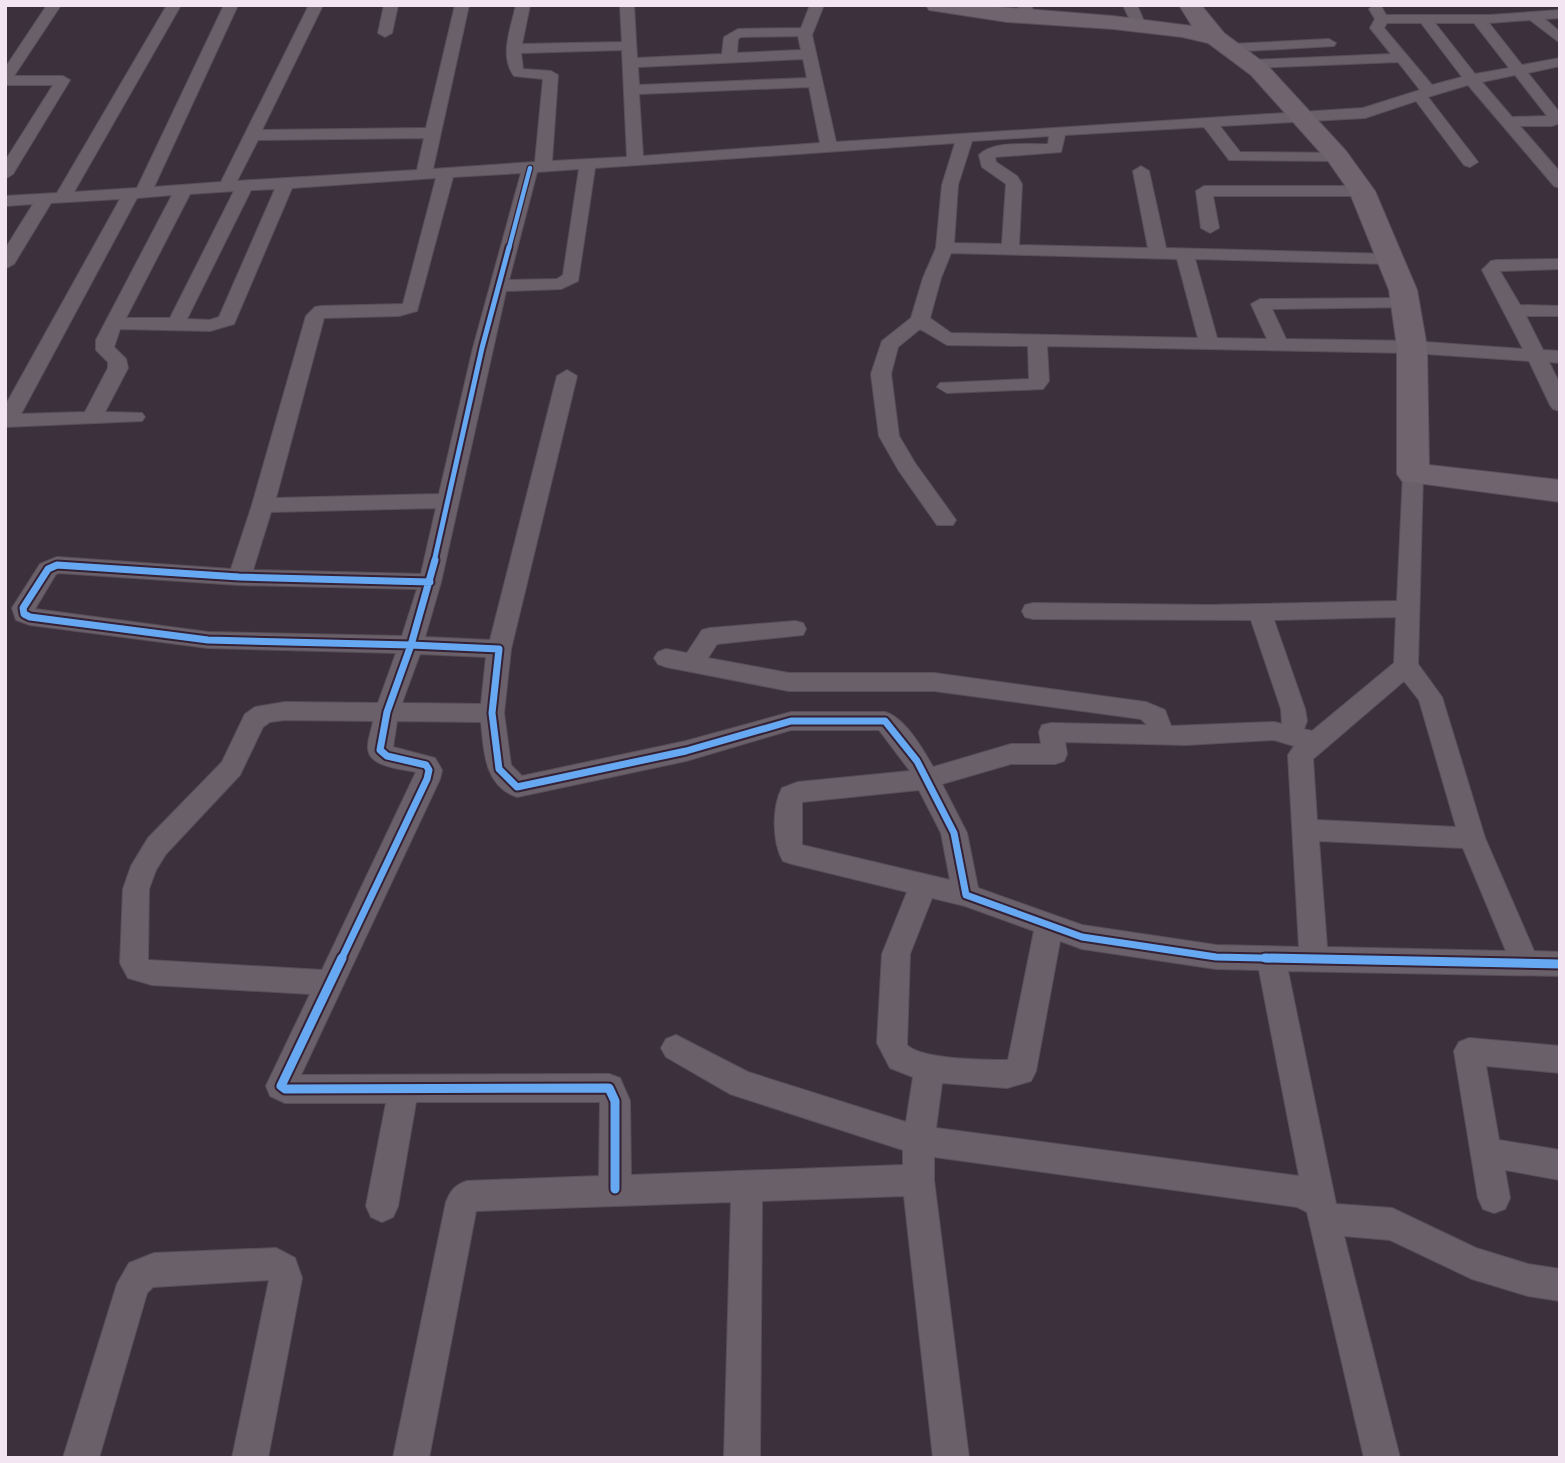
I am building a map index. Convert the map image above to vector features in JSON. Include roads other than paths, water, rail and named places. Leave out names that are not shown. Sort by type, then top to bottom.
[{"type":"main road","points":[[937,5],[965,12],[1135,15],[1188,30],[1232,50]]},
{"type":"main road","points":[[1190,5],[1202,23],[1303,117],[1337,156],[1362,191],[1405,303],[1412,347],[1413,474],[1560,491]]},
{"type":"street","points":[[5,80],[54,5]]},
{"type":"street","points":[[5,264],[54,198],[174,5]]},
{"type":"street","points":[[6,421],[137,193],[231,5]]},
{"type":"street","points":[[176,323],[236,186],[253,135],[316,5]]},
{"type":"street","points":[[385,33],[391,5]]},
{"type":"street","points":[[424,174],[462,5]]},
{"type":"street","points":[[523,5],[514,49],[514,66],[520,73],[551,75],[536,167],[498,286],[430,582],[387,712],[380,750],[382,754],[426,765],[429,770],[427,779],[281,1086],[285,1089],[609,1088],[614,1093],[615,1101],[615,1189]]},
{"type":"street","points":[[627,5],[635,161]]},
{"type":"street","points":[[817,5],[805,32],[807,54],[829,147]]},
{"type":"street","points":[[1373,5],[1382,19]]},
{"type":"street","points":[[1382,19],[1478,19],[1560,14]]},
{"type":"street","points":[[1533,16],[1560,39]]},
{"type":"street","points":[[1382,19],[1377,28],[1401,58],[1470,162]]},
{"type":"street","points":[[1425,19],[1440,42],[1560,183]]},
{"type":"street","points":[[1478,19],[1556,120],[1510,122]]},
{"type":"street","points":[[729,58],[731,37],[738,33],[805,32]]},
{"type":"street","points":[[1232,50],[1329,43]]},
{"type":"street","points":[[514,49],[628,46]]},
{"type":"street","points":[[1232,50],[1401,58]]},
{"type":"street","points":[[629,63],[807,54]]},
{"type":"street","points":[[5,201],[1365,113],[1474,79],[1560,62]]},
{"type":"street","points":[[5,80],[63,80],[5,174]]},
{"type":"street","points":[[631,90],[813,82]]},
{"type":"street","points":[[1210,124],[1235,157],[1337,156]]},
{"type":"street","points":[[1010,248],[1014,184],[1011,179],[988,164],[987,155],[995,152],[1055,149],[1058,132]]},
{"type":"street","points":[[253,135],[434,133]]},
{"type":"street","points":[[945,520],[906,466],[889,436],[881,374],[883,358],[889,345],[920,320],[932,278],[945,248],[950,185],[965,137]]},
{"type":"street","points":[[1287,157],[1300,193]]},
{"type":"street","points":[[498,286],[561,284],[572,276],[588,164]]},
{"type":"street","points":[[1141,171],[1158,253]]},
{"type":"street","points":[[239,577],[263,505],[315,316],[321,311],[399,312],[411,307],[446,173]]},
{"type":"street","points":[[114,324],[176,323],[214,326],[228,320],[286,183]]},
{"type":"street","points":[[92,418],[118,368],[117,359],[104,348],[184,190]]},
{"type":"street","points":[[1210,228],[1204,191],[1362,191]]},
{"type":"street","points":[[945,248],[1390,259]]},
{"type":"street","points":[[1184,253],[1209,342]]},
{"type":"street","points":[[1560,264],[1492,267],[1491,270],[1514,310],[1560,405]]},
{"type":"street","points":[[1278,343],[1260,304],[1405,303]]},
{"type":"street","points":[[1514,310],[1560,311]]},
{"type":"street","points":[[920,320],[947,340],[1278,343],[1412,347],[1560,357]]},
{"type":"street","points":[[947,387],[1036,385],[1039,381],[1037,340]]},
{"type":"street","points":[[567,376],[499,649],[492,713],[499,769],[517,787],[686,751],[791,721],[885,721],[917,761],[954,833],[966,895]]},
{"type":"street","points":[[6,421],[135,417]]},
{"type":"street","points":[[1413,474],[1406,666],[1430,697],[1472,838],[1525,962]]},
{"type":"street","points":[[263,505],[448,501]]},
{"type":"street","points":[[430,582],[239,577],[57,565],[48,569],[23,608],[24,614],[30,617],[208,640],[499,649]]},
{"type":"street","points":[[1033,611],[1260,612],[1409,609]]},
{"type":"street","points":[[1260,612],[1293,709],[1295,721],[1290,736]]},
{"type":"street","points":[[692,664],[710,636],[795,629]]},
{"type":"street","points":[[666,658],[756,678],[800,683],[934,681],[1146,711],[1156,717],[1162,735]]},
{"type":"street","points":[[1314,958],[1300,755],[1406,666]]},
{"type":"street","points":[[329,983],[138,970],[134,962],[136,889],[144,866],[157,846],[230,768],[254,721],[264,713],[492,713]]},
{"type":"street","points":[[1316,742],[1274,732],[1162,735],[1051,732],[1055,754],[1011,754],[927,779],[798,792],[791,795],[789,848],[792,853],[966,895],[1082,937],[1216,957],[1560,964]]},
{"type":"street","points":[[1305,830],[1472,838]]},
{"type":"street","points":[[923,886],[896,954],[892,1043],[895,1054],[900,1059],[929,1068],[1007,1074],[1020,1071],[1049,924]]},
{"type":"street","points":[[1271,958],[1322,1211],[1381,1458]]},
{"type":"street","points":[[676,1048],[741,1084],[919,1140],[1301,1192],[1322,1211],[1391,1224],[1472,1263],[1528,1280],[1560,1285]]},
{"type":"street","points":[[1494,1198],[1469,1051],[1560,1060]]},
{"type":"street","points":[[929,1068],[919,1140],[918,1180],[951,1458]]},
{"type":"street","points":[[382,1206],[403,1089]]},
{"type":"street","points":[[1486,1152],[1560,1165]]},
{"type":"street","points":[[411,1458],[462,1202],[467,1196],[918,1180]]},
{"type":"street","points":[[742,1458],[747,1184]]},
{"type":"street","points":[[81,1458],[132,1284],[141,1275],[154,1269],[276,1264],[284,1269],[286,1278],[250,1458]]}]
